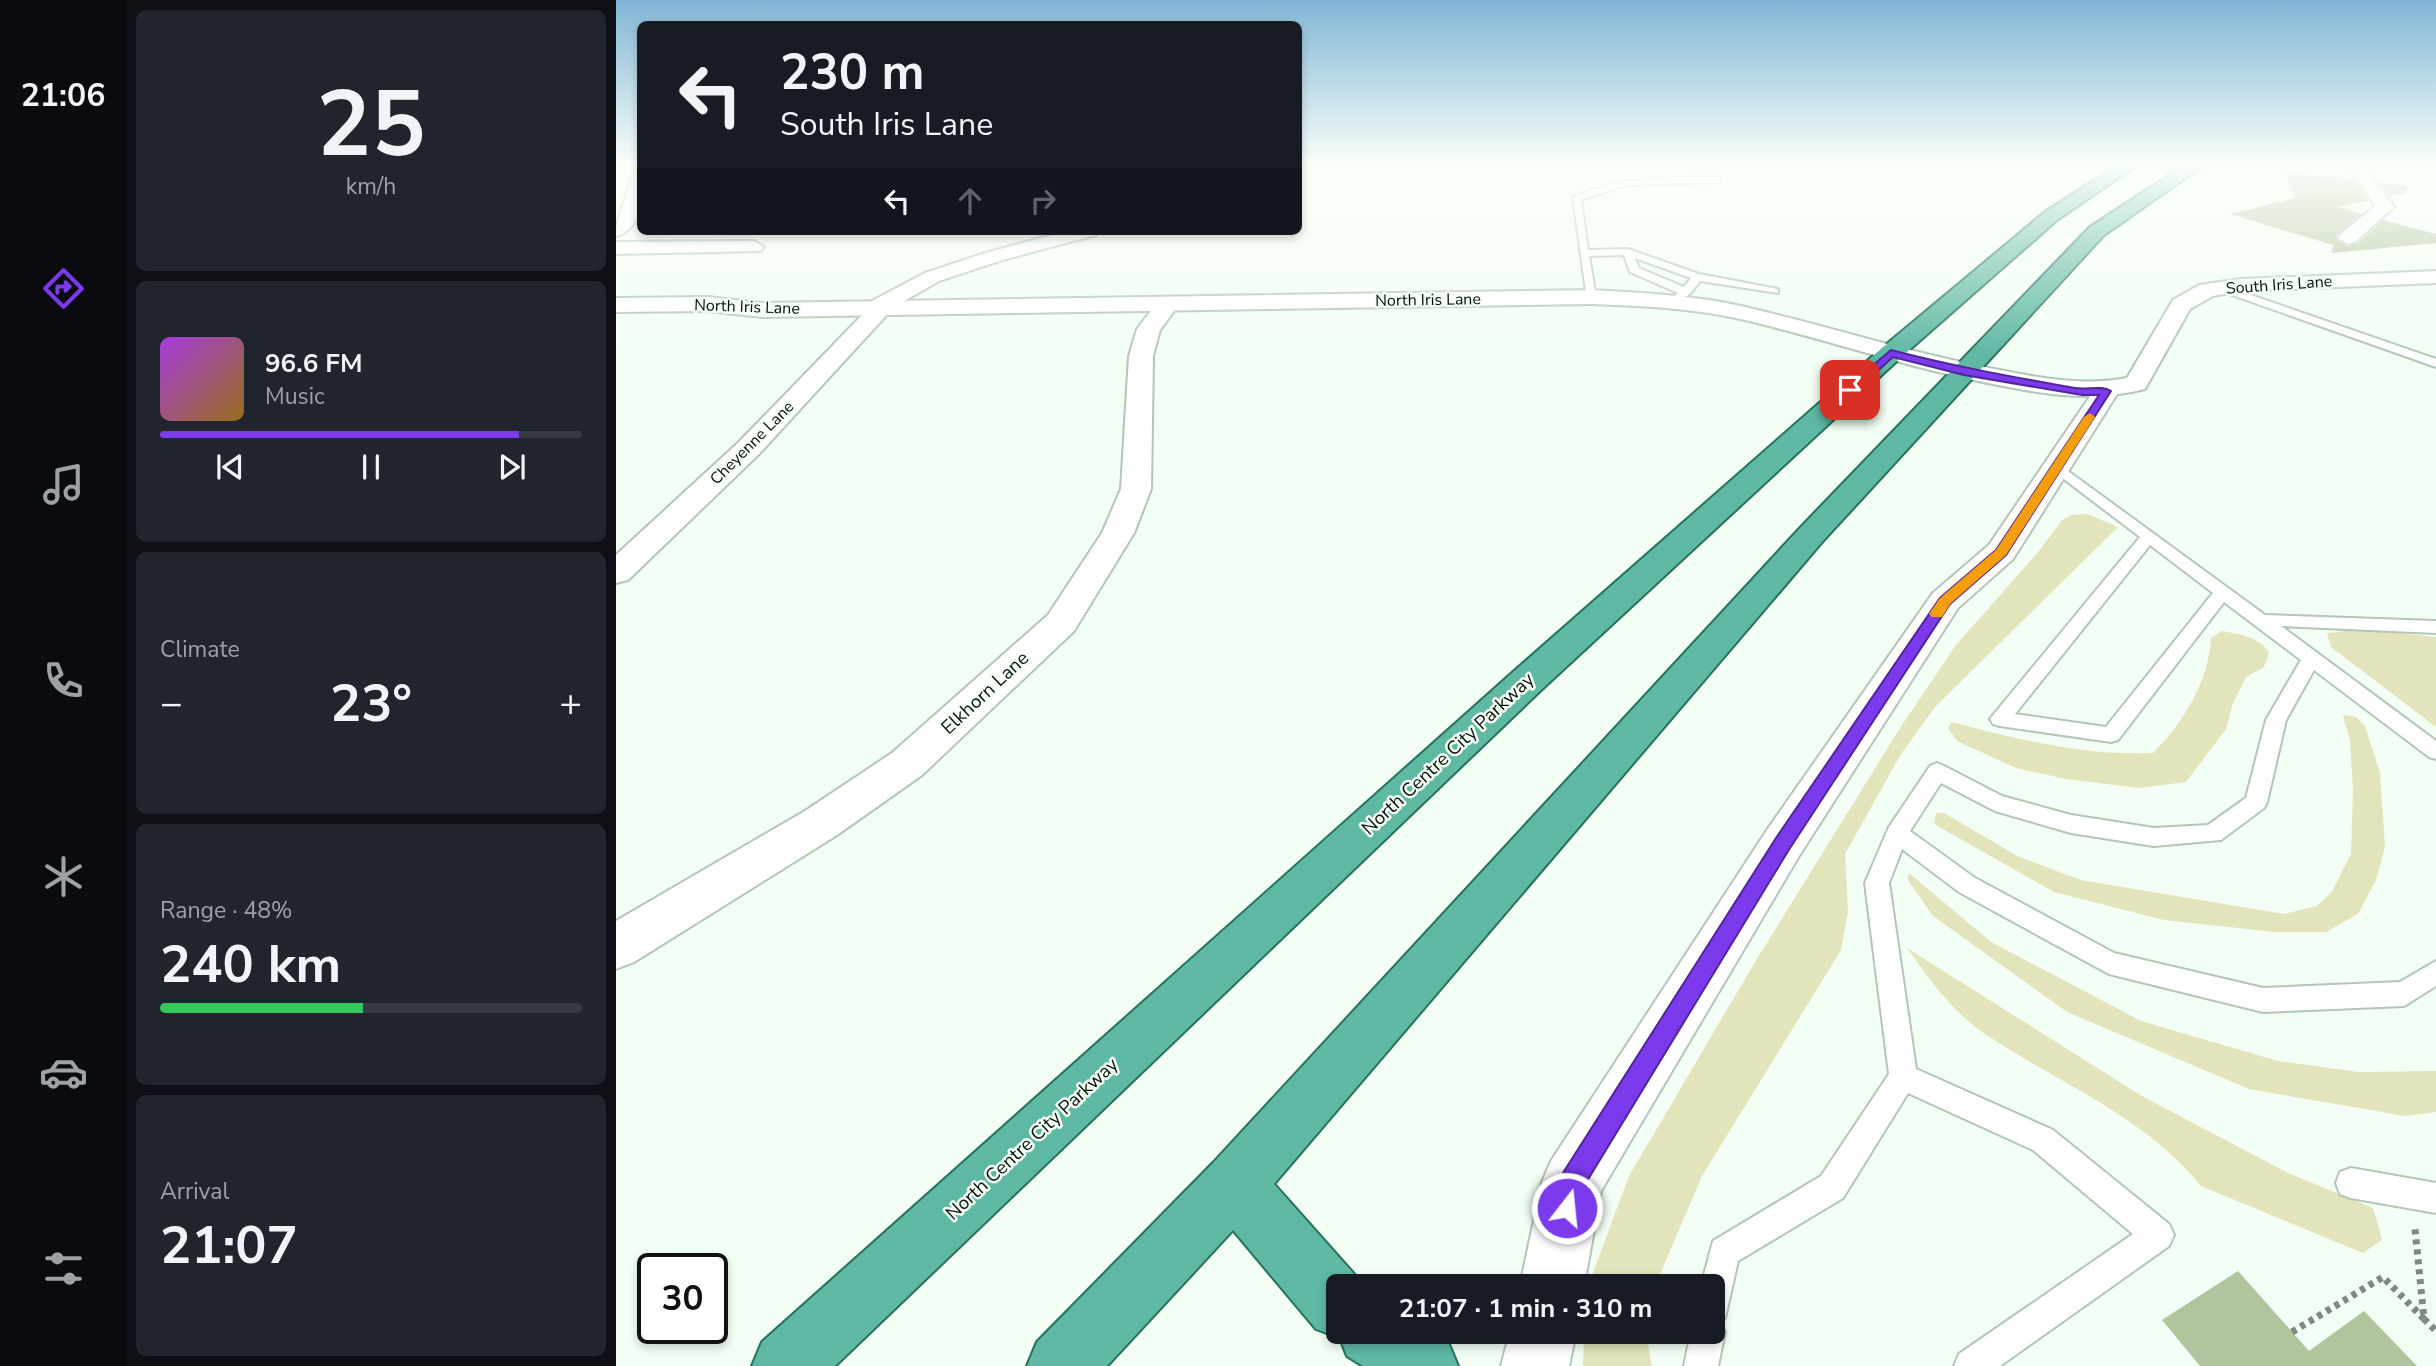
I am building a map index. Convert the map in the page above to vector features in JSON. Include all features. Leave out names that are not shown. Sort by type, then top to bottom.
[{"type":"highway","name":"North Centre City Parkway","points":[[786,1366],[1526,682],[1891,353],[2036,229]]},
{"type":"highway","points":[[1062,1366],[1234,1184],[1811,535],[2100,229]]},
{"type":"highway","points":[[1234,1184],[1326,1291]]},
{"type":"highway","points":[[1390,1344],[1424,1366]]},
{"type":"street","points":[[2348,238],[2359,229]]},
{"type":"street","name":"Cheyenne Lane","points":[[616,573],[749,448],[881,307],[932,277],[992,257],[1074,235]]},
{"type":"street","points":[[616,248],[754,247]]},
{"type":"street","name":"South Iris Lane","points":[[1964,372],[2082,392],[2106,391],[2136,384],[2181,305],[2207,290],[2241,285],[2436,277]]},
{"type":"street","name":"North Iris Lane","points":[[616,305],[708,304],[762,310],[1680,297],[1964,372]]},
{"type":"street","name":"Elkhorn Lane","points":[[616,947],[821,823],[907,764],[1060,623],[1118,533],[1136,489],[1141,356],[1149,329],[1168,304]]},
{"type":"street","points":[[1554,1274],[1572,1182],[1783,843],[1945,601],[2001,552],[2106,391]]},
{"type":"street","points":[[1535,1366],[1540,1344]]},
{"type":"lane","points":[[1580,229],[1591,297]]},
{"type":"lane","points":[[1584,253],[1628,252],[1697,277],[1774,291]]},
{"type":"lane","points":[[1628,252],[1634,270],[1680,297],[1697,277]]},
{"type":"lane","points":[[2222,288],[2436,363]]},
{"type":"lane","points":[[2057,467],[2436,752]]},
{"type":"lane","points":[[2149,536],[2000,719],[2111,735],[2223,592]]},
{"type":"lane","points":[[2260,620],[2436,626]]},
{"type":"lane","points":[[1720,1274],[1724,1252],[1832,1186],[1903,1077],[1877,883],[1897,833],[1937,771],[1995,803],[2071,824],[2154,837],[2213,834],[2256,802],[2276,720],[2311,658]]},
{"type":"lane","points":[[1897,833],[1967,886],[2109,963],[2263,1000],[2404,994],[2436,971]]},
{"type":"lane","points":[[1903,1077],[2043,1140],[2158,1235],[1971,1366]]},
{"type":"lane","points":[[2351,1183],[2424,1196]]},
{"type":"lane","points":[[1701,1366],[1706,1344]]},
{"type":"path","points":[[2424,1196],[2424,1319]]},
{"type":"path","points":[[2292,1332],[2383,1277],[2436,1331]]},
{"type":"green space","points":[[2087,514],[2118,527],[1936,706],[1901,754],[1845,854],[1848,912],[1841,950],[1702,1176],[1660,1274],[1592,1274],[1629,1176],[1755,962],[1900,728],[1956,645],[2039,551],[2062,520],[2072,515]]},
{"type":"green space","points":[[2363,629],[2436,637],[2436,727],[2331,647],[2327,633]]},
{"type":"green space","points":[[2222,631],[2255,640],[2269,653],[2264,667],[2246,677],[2233,703],[2226,729],[2186,782],[2139,788],[2066,779],[2016,768],[1957,741],[1948,728],[1952,722],[2002,735],[2077,749],[2153,753],[2184,715],[2200,685],[2211,638]]},
{"type":"green space","points":[[2343,715],[2356,717],[2365,726],[2380,773],[2385,847],[2376,880],[2358,914],[2326,932],[2275,932],[2164,920],[2054,892],[1934,824],[1936,813],[1944,813],[2019,857],[2081,880],[2284,914],[2317,906],[2332,892],[2351,854],[2353,789],[2350,741]]},
{"type":"green space","points":[[1909,873],[1991,942],[2141,1021],[2278,1061],[2358,1072],[2436,1071],[2436,1112],[2405,1116],[2249,1089],[2067,1012],[1933,916],[1908,880]]},
{"type":"green space","points":[[1907,948],[2140,1095],[2286,1172],[2373,1208],[2382,1240],[2363,1253],[2201,1186],[2178,1161],[2126,1119],[1982,1032],[1960,1014],[1941,993]]},
{"type":"green space","points":[[1584,1344],[1648,1344],[1652,1366],[1583,1366]]},
{"type":"building","points":[[2279,229],[2344,229],[2336,236],[2337,240],[2347,246],[2357,244],[2374,229],[2416,229],[2436,234],[2436,243],[2332,253],[2333,245]]},
{"type":"building","points":[[2238,1271],[2309,1351],[2364,1311],[2417,1366],[2200,1366],[2162,1320]]},
{"type":"slow traffic","points":[[1937,614],[1945,601],[2001,552],[2090,417]]},
{"type":"route","points":[[1567,1208],[1572,1182],[1783,843],[1945,601],[2001,552],[2106,391],[2082,392],[1964,372],[1891,353],[1850,390]]}]
